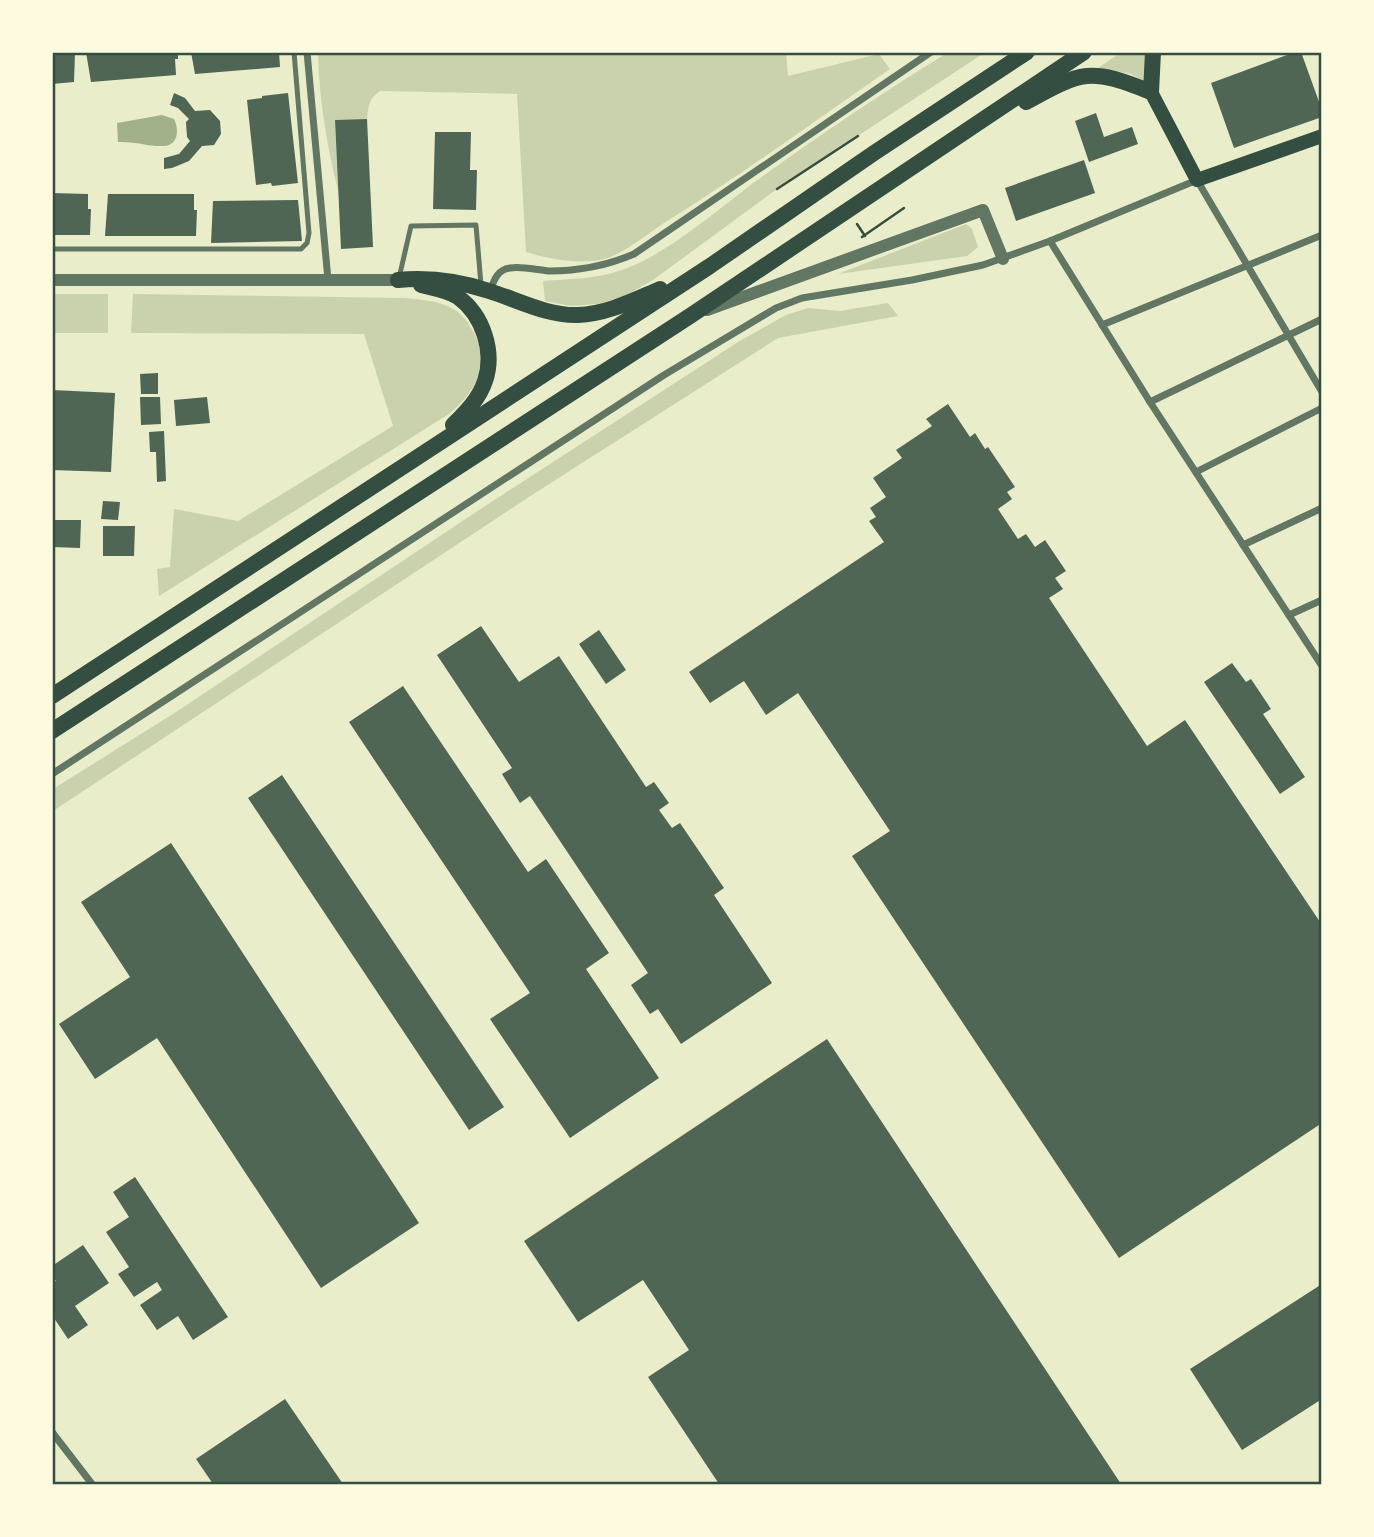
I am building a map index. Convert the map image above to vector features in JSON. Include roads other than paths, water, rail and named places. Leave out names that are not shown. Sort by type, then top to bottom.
[{"type":"highway","points":[[52,696],[710,266],[1027,52]]},
{"type":"highway","points":[[52,732],[690,316],[1084,52]]},
{"type":"highway","points":[[928,155],[1061,83],[1077,77],[1108,76],[1152,92],[1153,52]]},
{"type":"highway","points":[[398,280],[447,280],[486,290],[533,307],[577,315],[595,313],[637,299],[710,266]]},
{"type":"highway","points":[[398,280],[444,291],[459,298],[478,320],[485,336],[489,365],[485,381],[470,408],[439,442]]},
{"type":"main road","points":[[1152,92],[1197,180],[1321,136]]},
{"type":"street","points":[[307,52],[328,280]]},
{"type":"street","points":[[486,290],[501,271],[510,268],[584,270],[608,265],[634,254],[931,52]]},
{"type":"street","points":[[52,774],[664,375],[776,308],[802,298],[983,265],[1050,241],[1197,180],[1321,392]]},
{"type":"street","points":[[690,316],[983,210],[1003,258]]},
{"type":"street","points":[[1102,325],[1321,235]]},
{"type":"street","points":[[1050,241],[1150,402],[1321,666]]},
{"type":"street","points":[[52,280],[398,280]]},
{"type":"street","points":[[1150,402],[1321,319]]},
{"type":"street","points":[[1196,472],[1321,408]]},
{"type":"street","points":[[1243,545],[1321,508]]},
{"type":"street","points":[[1289,615],[1321,600]]},
{"type":"street","points":[[52,1432],[92,1485]]},
{"type":"lane","points":[[52,249],[301,249],[307,243],[309,233],[294,52]]},
{"type":"lane","points":[[398,280],[411,226],[476,225],[486,290]]}]
